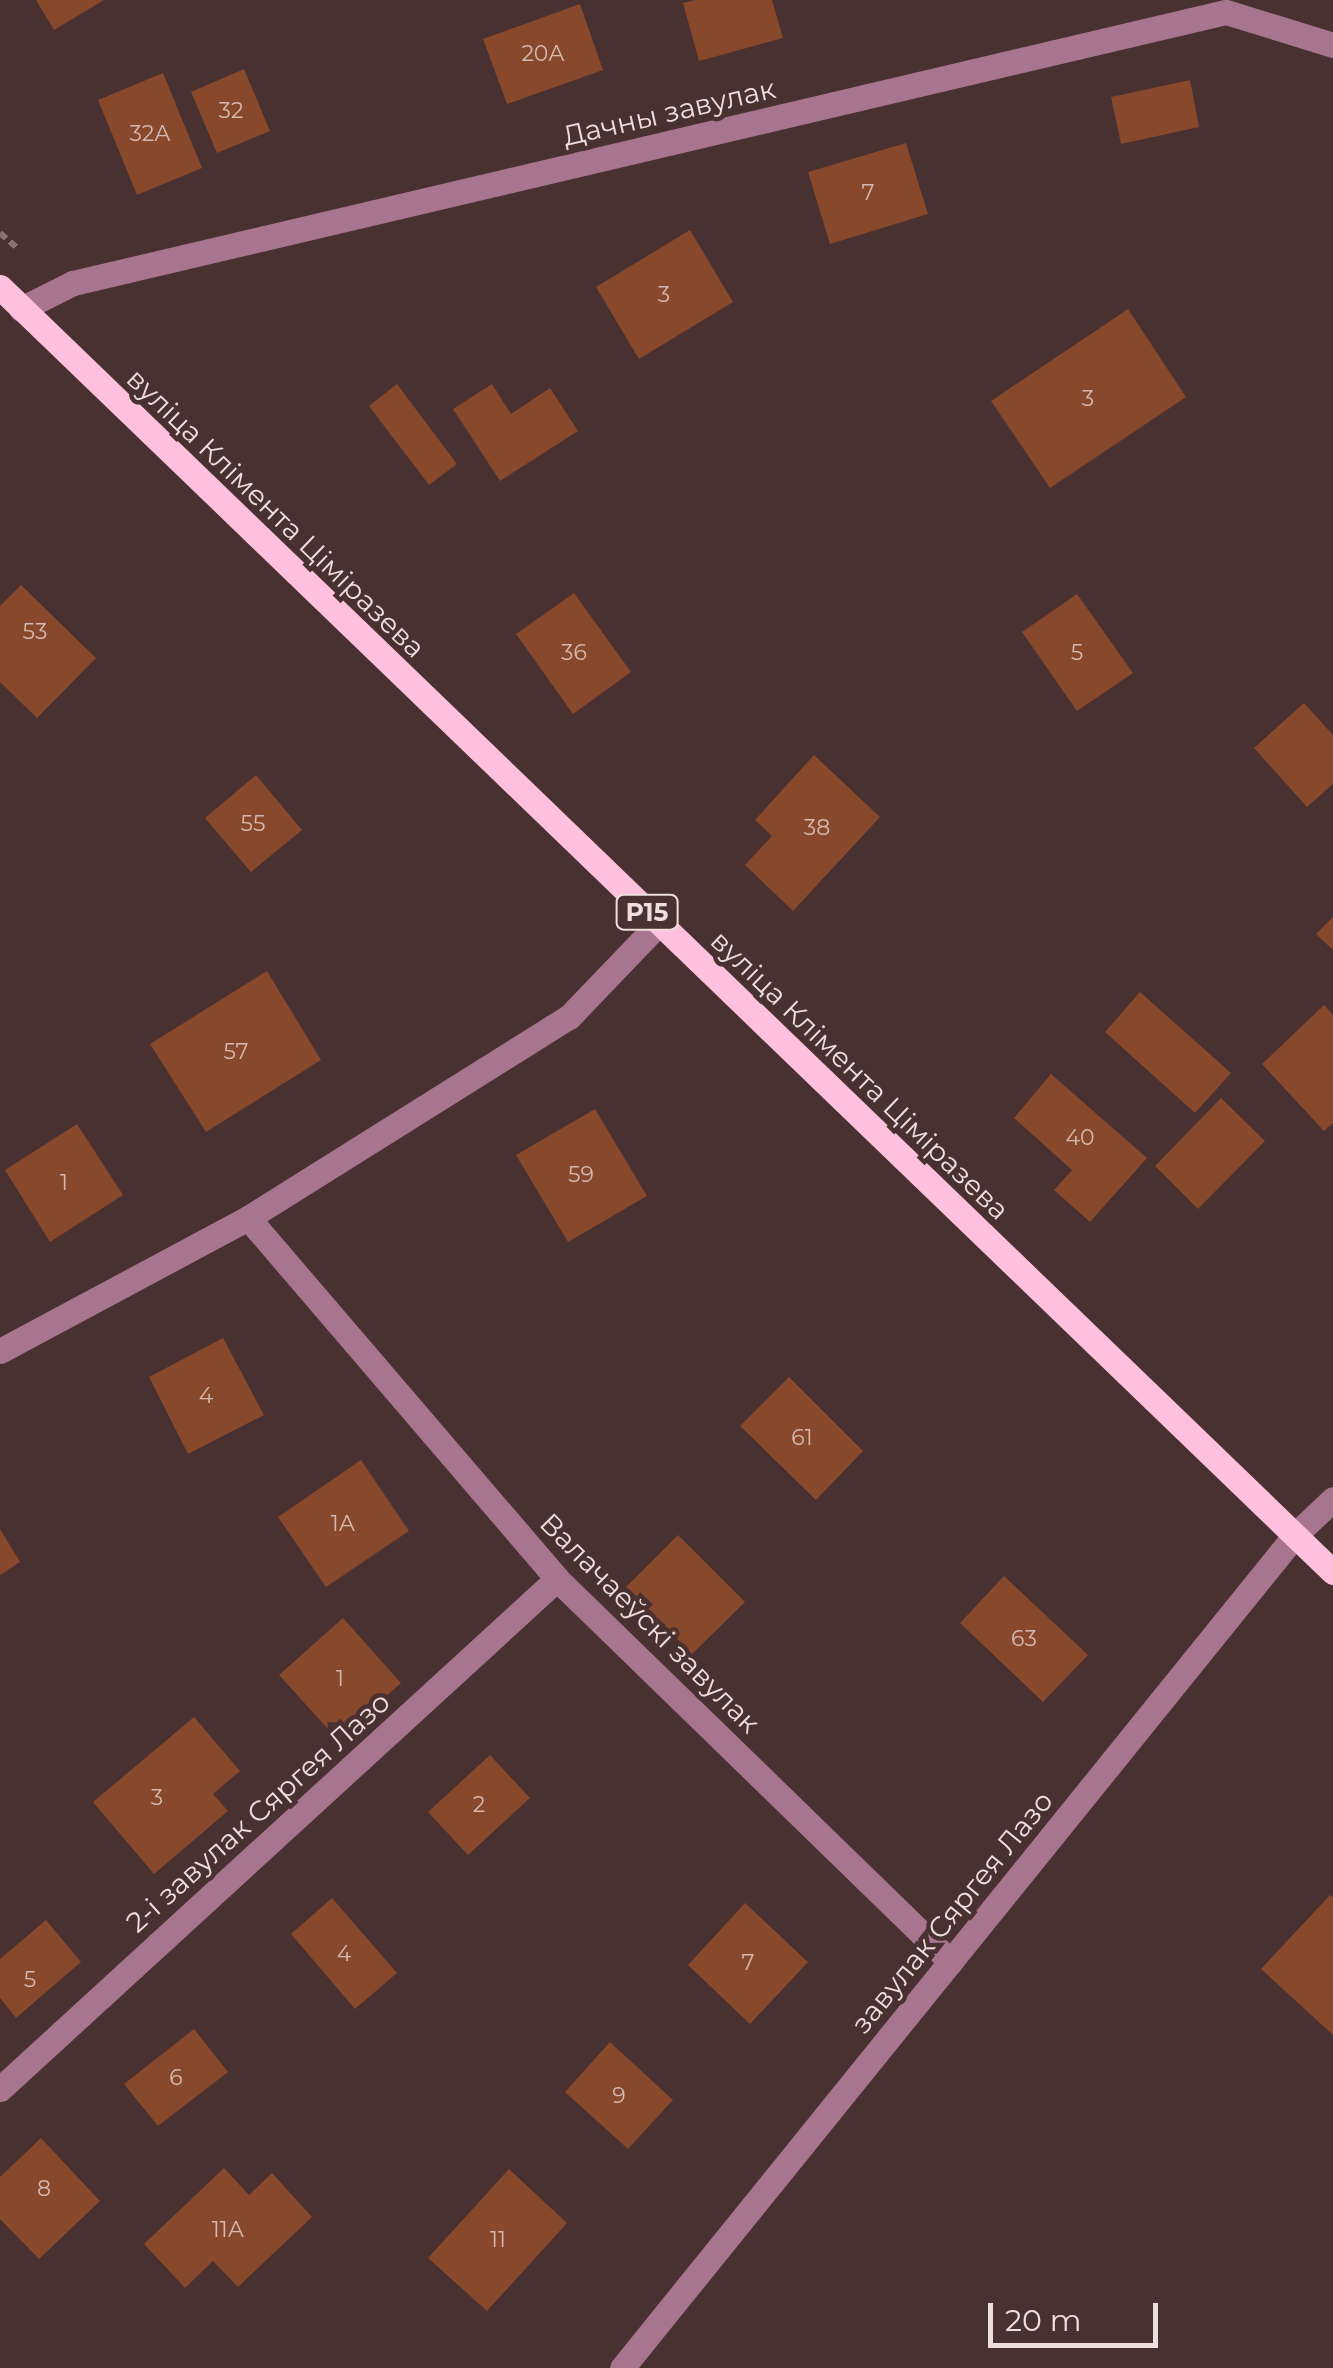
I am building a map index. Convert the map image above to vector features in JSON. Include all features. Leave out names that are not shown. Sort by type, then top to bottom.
[{"type":"main road","name":"вуліца Клімента Ціміразева","points":[[0,287],[1333,1572]]},
{"type":"street","name":"Дачны завулак","points":[[21,308],[74,283],[1226,12],[1333,45]]},
{"type":"street","points":[[0,1351],[248,1218],[568,1017],[659,923]]},
{"type":"street","name":"Валачаеўскі завулак","points":[[248,1218],[558,1579],[951,1962]]},
{"type":"street","name":"завулак Сяргея Лазо","points":[[622,2368],[1295,1535],[1333,1499]]},
{"type":"street","name":"2-і завулак Сяргея Лазо","points":[[0,2089],[558,1579]]},
{"type":"building","points":[[36,0],[104,0],[54,30]]},
{"type":"building","points":[[772,0],[783,38],[699,61],[683,3]]},
{"type":"building","points":[[580,4],[603,70],[507,104],[483,39]]},
{"type":"building","points":[[244,69],[270,131],[217,153],[191,92]]},
{"type":"building","points":[[163,73],[202,168],[137,195],[98,100]]},
{"type":"building","points":[[1190,80],[1199,127],[1121,144],[1111,97]]},
{"type":"building","points":[[906,143],[928,214],[830,244],[808,172]]},
{"type":"building","points":[[690,230],[733,302],[639,359],[596,287]]},
{"type":"building","points":[[1128,309],[1186,397],[1050,488],[991,401]]},
{"type":"building","points":[[397,384],[457,464],[429,485],[369,406]]},
{"type":"building","points":[[492,384],[511,414],[550,388],[578,431],[500,481],[453,409]]},
{"type":"building","points":[[21,585],[96,658],[37,718],[0,682],[0,606]]},
{"type":"building","points":[[574,593],[631,672],[573,714],[516,634]]},
{"type":"building","points":[[1077,594],[1133,673],[1077,711],[1022,632]]},
{"type":"building","points":[[1304,703],[1333,735],[1333,784],[1307,807],[1254,748]]},
{"type":"building","points":[[814,755],[880,817],[793,911],[745,865],[772,836],[755,820]]},
{"type":"building","points":[[256,775],[302,830],[251,872],[205,818]]},
{"type":"building","points":[[1333,917],[1333,950],[1316,934]]},
{"type":"building","points":[[267,971],[321,1060],[206,1132],[150,1044]]},
{"type":"building","points":[[1140,992],[1231,1073],[1195,1113],[1105,1032]]},
{"type":"building","points":[[1324,1005],[1333,1015],[1333,1123],[1324,1131],[1262,1064]]},
{"type":"building","points":[[1051,1074],[1147,1158],[1090,1222],[1054,1190],[1072,1170],[1014,1118]]},
{"type":"building","points":[[1221,1098],[1265,1141],[1198,1209],[1155,1166]]},
{"type":"building","points":[[595,1109],[647,1196],[568,1242],[516,1155]]},
{"type":"building","points":[[77,1124],[123,1195],[50,1242],[5,1170]]},
{"type":"building","points":[[223,1338],[264,1415],[188,1454],[149,1377]]},
{"type":"building","points":[[789,1377],[863,1451],[816,1500],[740,1426]]},
{"type":"building","points":[[361,1460],[409,1531],[326,1587],[278,1517]]},
{"type":"building","points":[[0,1529],[20,1562],[0,1575]]},
{"type":"building","points":[[678,1535],[745,1602],[692,1654],[626,1587]]},
{"type":"building","points":[[1004,1576],[1088,1655],[1043,1702],[960,1623]]},
{"type":"building","points":[[343,1618],[401,1683],[337,1739],[279,1675]]},
{"type":"building","points":[[194,1717],[240,1771],[213,1794],[228,1811],[154,1874],[93,1802]]},
{"type":"building","points":[[490,1755],[530,1798],[468,1855],[428,1812]]},
{"type":"building","points":[[1330,1895],[1333,1897],[1333,2035],[1261,1969]]},
{"type":"building","points":[[332,1898],[397,1973],[355,2009],[291,1934]]},
{"type":"building","points":[[745,1903],[808,1962],[750,2024],[688,1965]]},
{"type":"building","points":[[46,1920],[81,1962],[16,2018],[0,1998],[0,1959]]},
{"type":"building","points":[[194,2029],[228,2072],[158,2126],[124,2084]]},
{"type":"building","points":[[610,2042],[673,2100],[628,2149],[565,2092]]},
{"type":"building","points":[[41,2138],[100,2201],[39,2259],[0,2219],[0,2177]]},
{"type":"building","points":[[224,2168],[249,2195],[272,2173],[312,2217],[238,2287],[213,2261],[185,2288],[144,2244]]},
{"type":"building","points":[[509,2169],[567,2223],[487,2311],[428,2258]]}]
